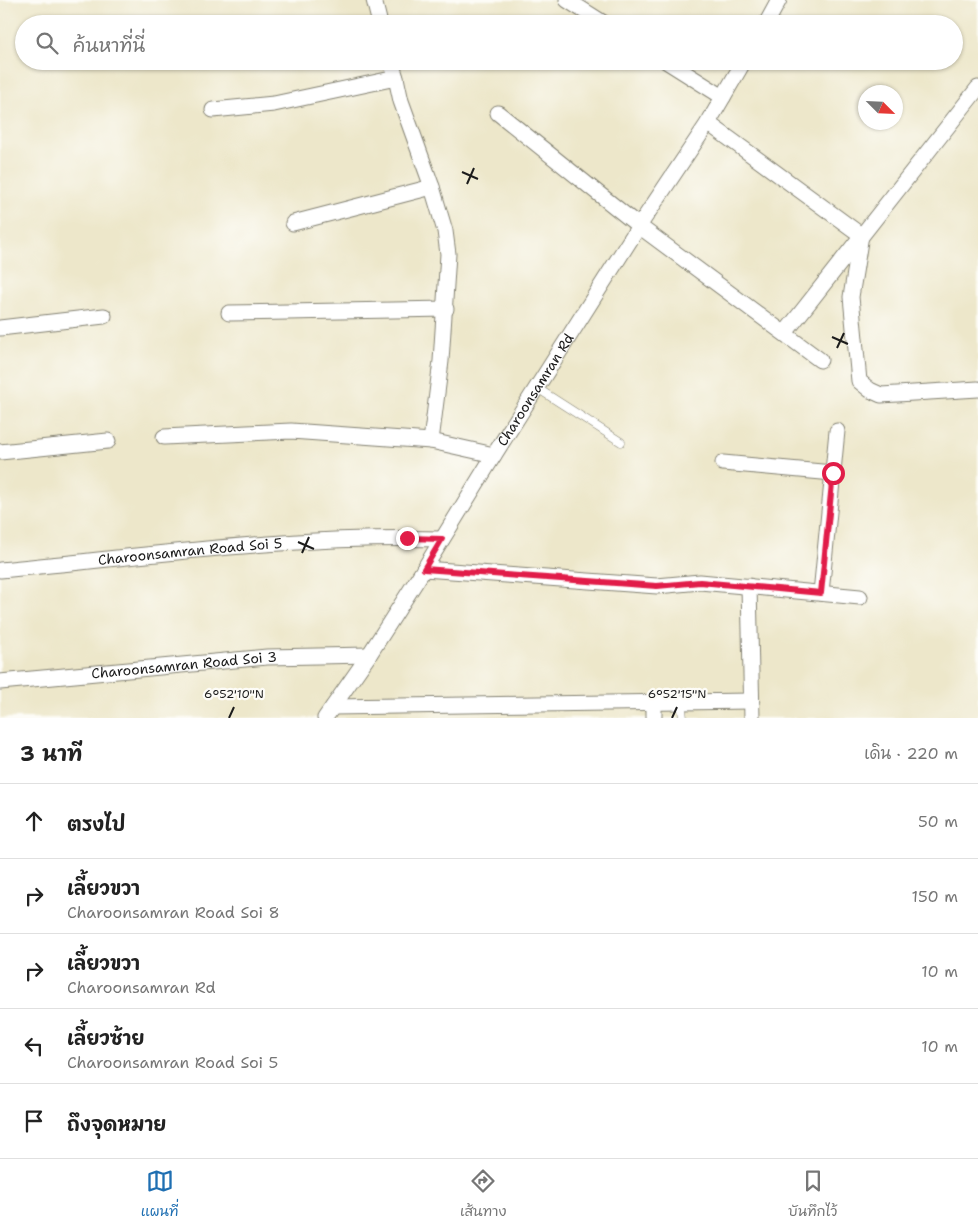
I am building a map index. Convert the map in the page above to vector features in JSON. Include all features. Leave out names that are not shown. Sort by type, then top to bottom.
[{"type":"street","points":[[374,0],[378,15]]},
{"type":"street","points":[[566,0],[590,15]]},
{"type":"street","points":[[771,15],[779,0]]},
{"type":"street","points":[[394,70],[401,101],[432,187],[445,231],[448,254],[442,361],[431,441]]},
{"type":"street","points":[[680,70],[723,97]]},
{"type":"street","name":"Charoonsamran Rd","points":[[329,712],[369,655],[424,569],[639,226],[708,123],[739,70]]},
{"type":"street","points":[[213,110],[274,104],[396,78]]},
{"type":"street","points":[[785,334],[978,88]]},
{"type":"street","points":[[498,113],[639,226],[820,360]]},
{"type":"street","points":[[708,123],[861,235]]},
{"type":"street","points":[[293,223],[432,187]]},
{"type":"street","points":[[861,235],[851,297],[859,380],[870,390],[881,395],[978,388]]},
{"type":"street","points":[[229,313],[446,308]]},
{"type":"street","points":[[0,328],[104,316]]},
{"type":"street","points":[[164,437],[291,431],[431,441],[494,455]]},
{"type":"street","points":[[821,593],[837,431]]},
{"type":"street","points":[[0,452],[108,441]]},
{"type":"street","points":[[723,463],[833,473]]},
{"type":"street","name":"Charoonsamran Road Soi 5","points":[[0,570],[323,540],[442,539]]},
{"type":"street","points":[[424,569],[657,586],[700,582],[860,597]]},
{"type":"street","points":[[749,586],[752,718]]},
{"type":"street","name":"Charoonsamran Road Soi 3","points":[[0,682],[267,657],[369,655]]},
{"type":"street","points":[[329,712],[522,711],[654,702],[751,701]]},
{"type":"street","points":[[654,702],[654,718]]},
{"type":"lane","points":[[537,388],[621,442]]},
{"type":"lane","points":[[681,702],[683,718]]},
{"type":"route","points":[[407,538],[442,539],[424,569],[657,586],[700,582],[821,593],[833,473]]}]
